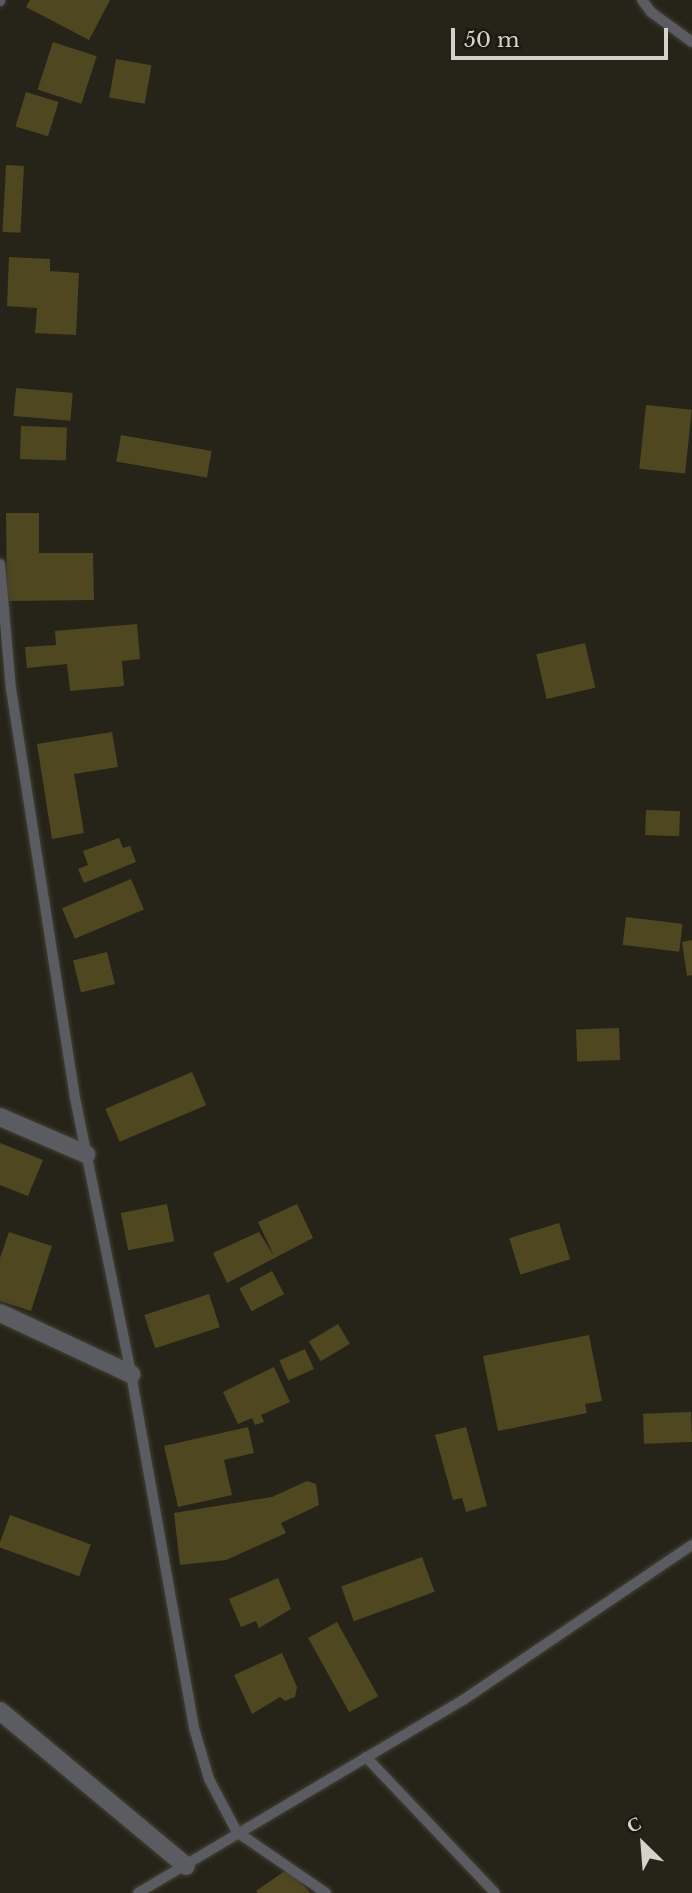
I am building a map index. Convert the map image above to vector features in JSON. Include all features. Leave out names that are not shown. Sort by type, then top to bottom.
[{"type":"street","points":[[0,1116],[86,1154]]},
{"type":"street","points":[[0,1313],[131,1374]]},
{"type":"street","points":[[0,1711],[186,1866]]},
{"type":"lane","points":[[642,0],[651,12],[692,42]]},
{"type":"lane","points":[[0,564],[11,689],[86,1154],[131,1374],[194,1728],[209,1779],[237,1832],[326,1893]]},
{"type":"lane","points":[[138,1893],[463,1700],[692,1545]]},
{"type":"lane","points":[[366,1757],[495,1893]]},
{"type":"building","points":[[30,0],[110,0],[89,40],[26,7]]},
{"type":"building","points":[[53,42],[97,56],[81,104],[38,90]]},
{"type":"building","points":[[116,59],[151,65],[145,104],[109,97]]},
{"type":"building","points":[[26,92],[59,102],[48,136],[15,126]]},
{"type":"building","points":[[6,165],[24,166],[20,233],[2,232]]},
{"type":"building","points":[[9,257],[50,259],[50,271],[79,273],[76,335],[35,333],[37,308],[7,306]]},
{"type":"building","points":[[16,388],[73,393],[70,421],[14,416]]},
{"type":"building","points":[[646,405],[692,410],[685,473],[639,469]]},
{"type":"building","points":[[21,426],[67,428],[66,461],[20,459]]},
{"type":"building","points":[[121,435],[212,451],[207,478],[116,462]]},
{"type":"building","points":[[6,513],[39,513],[39,553],[93,553],[94,600],[7,601]]},
{"type":"building","points":[[137,624],[140,659],[122,661],[124,686],[70,691],[67,664],[27,668],[25,647],[56,645],[55,631]]},
{"type":"building","points":[[585,643],[595,688],[547,699],[536,654]]},
{"type":"building","points":[[112,732],[118,767],[74,774],[84,833],[52,839],[37,744]]},
{"type":"building","points":[[646,810],[680,811],[679,836],[645,835]]},
{"type":"building","points":[[119,838],[123,848],[130,846],[136,862],[84,883],[78,869],[88,865],[83,851]]},
{"type":"building","points":[[131,879],[144,909],[75,939],[62,908]]},
{"type":"building","points":[[626,917],[683,924],[679,952],[623,945]]},
{"type":"building","points":[[692,940],[692,975],[687,976],[682,942]]},
{"type":"building","points":[[107,952],[115,984],[81,992],[73,960]]},
{"type":"building","points":[[619,1028],[620,1060],[577,1061],[576,1030]]},
{"type":"building","points":[[192,1072],[206,1105],[120,1142],[105,1109]]},
{"type":"building","points":[[0,1143],[43,1160],[28,1196],[0,1185]]},
{"type":"building","points":[[167,1204],[174,1241],[128,1250],[121,1213]]},
{"type":"building","points":[[297,1204],[313,1238],[227,1283],[213,1253],[259,1232],[274,1256],[258,1222]]},
{"type":"building","points":[[559,1223],[570,1259],[520,1275],[509,1238]]},
{"type":"building","points":[[9,1232],[52,1246],[31,1311],[0,1301],[0,1258]]},
{"type":"building","points":[[272,1271],[284,1294],[252,1311],[239,1288]]},
{"type":"building","points":[[209,1294],[220,1327],[155,1348],[144,1315]]},
{"type":"building","points":[[338,1324],[350,1344],[321,1361],[309,1342]]},
{"type":"building","points":[[589,1335],[602,1401],[585,1404],[587,1413],[498,1431],[483,1356]]},
{"type":"building","points":[[305,1349],[314,1369],[288,1380],[279,1360]]},
{"type":"building","points":[[274,1367],[290,1402],[261,1415],[264,1422],[255,1425],[252,1418],[238,1424],[223,1392]]},
{"type":"building","points":[[691,1412],[692,1442],[644,1444],[643,1414]]},
{"type":"building","points":[[248,1427],[254,1453],[224,1460],[232,1495],[178,1507],[164,1446]]},
{"type":"building","points":[[466,1427],[487,1506],[466,1512],[462,1498],[453,1500],[435,1435]]},
{"type":"building","points":[[307,1481],[316,1484],[319,1505],[281,1523],[286,1533],[226,1560],[180,1565],[174,1513],[272,1497]]},
{"type":"building","points":[[10,1515],[91,1544],[79,1576],[0,1548]]},
{"type":"building","points":[[422,1557],[435,1592],[354,1621],[341,1586]]},
{"type":"building","points":[[278,1578],[291,1609],[259,1628],[256,1621],[241,1627],[229,1599]]},
{"type":"building","points":[[337,1622],[378,1696],[349,1712],[308,1638]]},
{"type":"building","points":[[282,1653],[297,1687],[295,1697],[285,1701],[280,1697],[252,1714],[234,1675]]},
{"type":"building","points":[[289,1868],[310,1893],[256,1891]]}]
